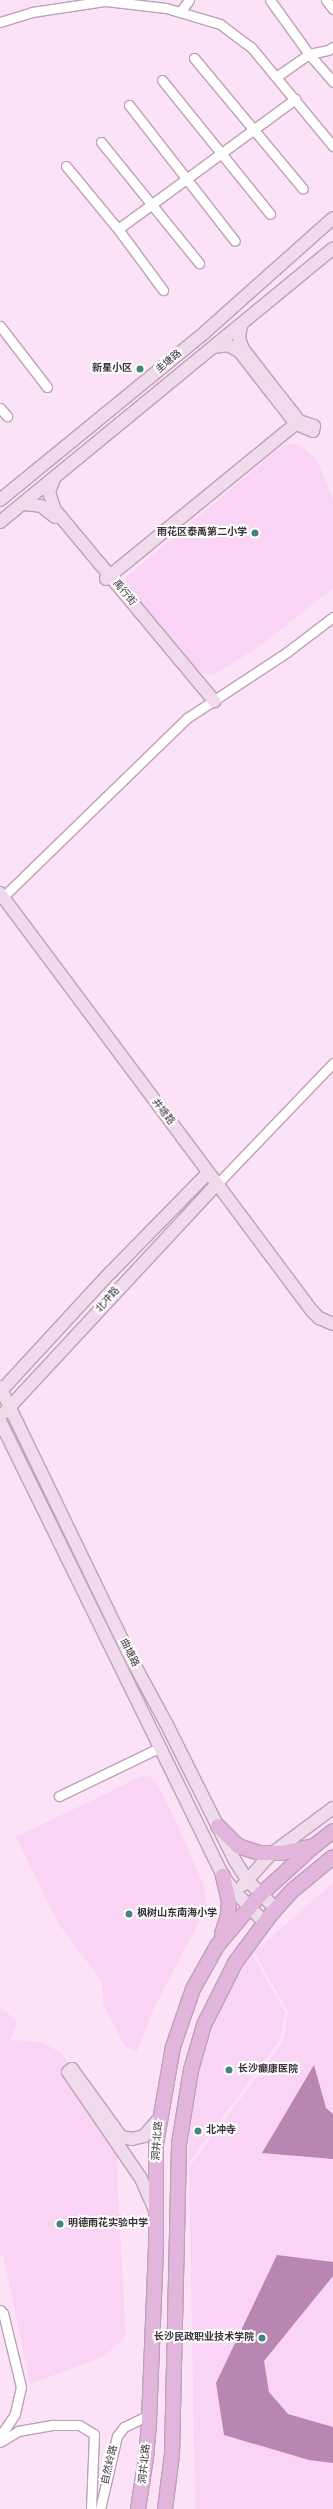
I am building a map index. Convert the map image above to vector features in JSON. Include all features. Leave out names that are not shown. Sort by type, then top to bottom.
[{"type":"main road","name":"圭塘路","points":[[0,500],[204,333],[333,218]]},
{"type":"main road","name":"圭塘路","points":[[0,522],[333,248]]},
{"type":"main road","points":[[241,325],[239,338],[244,349],[298,422]]},
{"type":"main road","points":[[214,347],[228,345],[240,352],[298,422]]},
{"type":"main road","points":[[108,577],[298,422]]},
{"type":"main road","name":"禹行街","points":[[54,479],[50,492],[52,505],[108,577],[211,702]]},
{"type":"main road","name":"禹行街","points":[[23,504],[36,504],[47,509],[108,577]]},
{"type":"main road","name":"井塘路","points":[[2,897],[309,1314],[317,1322],[333,1328]]},
{"type":"main road","name":"北冲路","points":[[1,1389],[206,1174]]},
{"type":"main road","name":"井塘路","points":[[215,1186],[312,1311],[319,1318],[333,1324]]},
{"type":"main road","name":"北冲路","points":[[0,1418],[215,1186]]},
{"type":"main road","name":"曲塘路","points":[[1,1389],[133,1662],[235,1861],[247,1879],[276,1909]]},
{"type":"main road","name":"曲塘路","points":[[0,1421],[223,1876]]},
{"type":"main road","points":[[217,1946],[228,1915],[232,1897],[247,1879],[271,1854],[333,1808]]},
{"type":"main road","points":[[218,1826],[238,1846],[260,1853],[271,1854],[294,1852],[314,1846]]},
{"type":"main road","name":"洞井北路","points":[[138,2509],[146,2458],[149,2415],[156,2219],[156,2144],[159,2119],[173,2047],[184,2013],[202,1971],[217,1946],[261,1894],[314,1846],[333,1832]]},
{"type":"main road","name":"洞井北路","points":[[165,2509],[172,2454],[179,2144],[182,2117],[191,2070],[204,2025],[235,1963],[276,1909],[294,1890],[330,1860]]},
{"type":"main road","points":[[223,1876],[232,1897],[249,1907],[265,1923]]},
{"type":"main road","points":[[156,2219],[153,2205],[140,2177],[68,2072],[72,2069],[121,2137],[132,2139],[144,2136],[159,2119]]},
{"type":"street","points":[[180,12],[189,0]]},
{"type":"street","points":[[270,0],[309,54],[333,82]]},
{"type":"street","points":[[326,0],[333,9]]},
{"type":"street","points":[[0,22],[32,12],[106,1],[166,8],[220,24],[251,47],[333,146]]},
{"type":"street","points":[[276,77],[309,54],[328,50],[333,46]]},
{"type":"street","points":[[194,58],[303,189]]},
{"type":"street","points":[[162,80],[270,214]]},
{"type":"street","points":[[118,229],[295,99]]},
{"type":"street","points":[[129,105],[235,241]]},
{"type":"street","points":[[101,142],[199,263]]},
{"type":"street","points":[[66,166],[118,229],[163,290]]},
{"type":"street","points":[[0,328],[47,387]]},
{"type":"street","points":[[0,408],[7,416]]},
{"type":"street","points":[[2,897],[187,718],[333,617]]},
{"type":"street","points":[[215,1186],[333,1063]]},
{"type":"street","points":[[59,1796],[161,1747]]},
{"type":"street","points":[[0,2310],[3,2313],[21,2387],[15,2414],[0,2436]]},
{"type":"street","name":"自然岭路","points":[[100,2509],[117,2436],[124,2428],[149,2415]]},
{"type":"street","points":[[0,2442],[18,2431],[53,2425],[79,2425],[94,2434],[91,2509]]},
{"type":"shaded area","name":"雨花区泰禹第二小学","points":[[298,444],[317,460],[333,500],[333,588],[260,646],[219,672],[211,675],[203,673],[193,666],[131,594],[125,578],[275,452],[287,445]]},
{"type":"shaded area","name":"枫树山东南海小学","points":[[149,1776],[157,1783],[178,1826],[204,1886],[207,1906],[153,2010],[137,2051],[125,2046],[103,2004],[102,1982],[58,1923],[16,1837],[140,1777]]},
{"type":"shaded area","name":"长沙民政职业技术学院","points":[[333,1883],[333,2509],[195,2509],[189,2167],[283,2042],[288,2012],[254,1952]]},
{"type":"shaded area","name":"长沙癫康医院","points":[[252,1954],[285,2012],[280,2040],[188,2164],[190,2099],[211,2034],[232,1987]]},
{"type":"shaded area","name":"明德雨花实验中学","points":[[0,2007],[17,2021],[11,2040],[42,2042],[61,2053],[117,2131],[118,2193],[126,2336],[105,2356],[30,2384],[3,2255],[0,2255]]},
{"type":"shaded area","points":[[314,2065],[326,2108],[333,2114],[333,2159],[262,2153]]},
{"type":"shaded area","points":[[277,2255],[333,2262],[333,2276],[264,2361],[269,2392],[288,2414],[333,2427],[333,2463],[309,2460],[224,2435],[216,2383]]},
{"type":"place","name":"新星小区","points":[[140,369]]},
{"type":"place","name":"雨花区泰禹第二小学","points":[[255,533]]},
{"type":"place","name":"枫树山东南海小学","points":[[129,1914]]},
{"type":"place","name":"长沙癫康医院","points":[[229,2070]]},
{"type":"place","name":"北冲寺","points":[[198,2131]]},
{"type":"place","name":"明德雨花实验中学","points":[[60,2224]]},
{"type":"place","name":"长沙民政职业技术学院","points":[[262,2338]]}]
